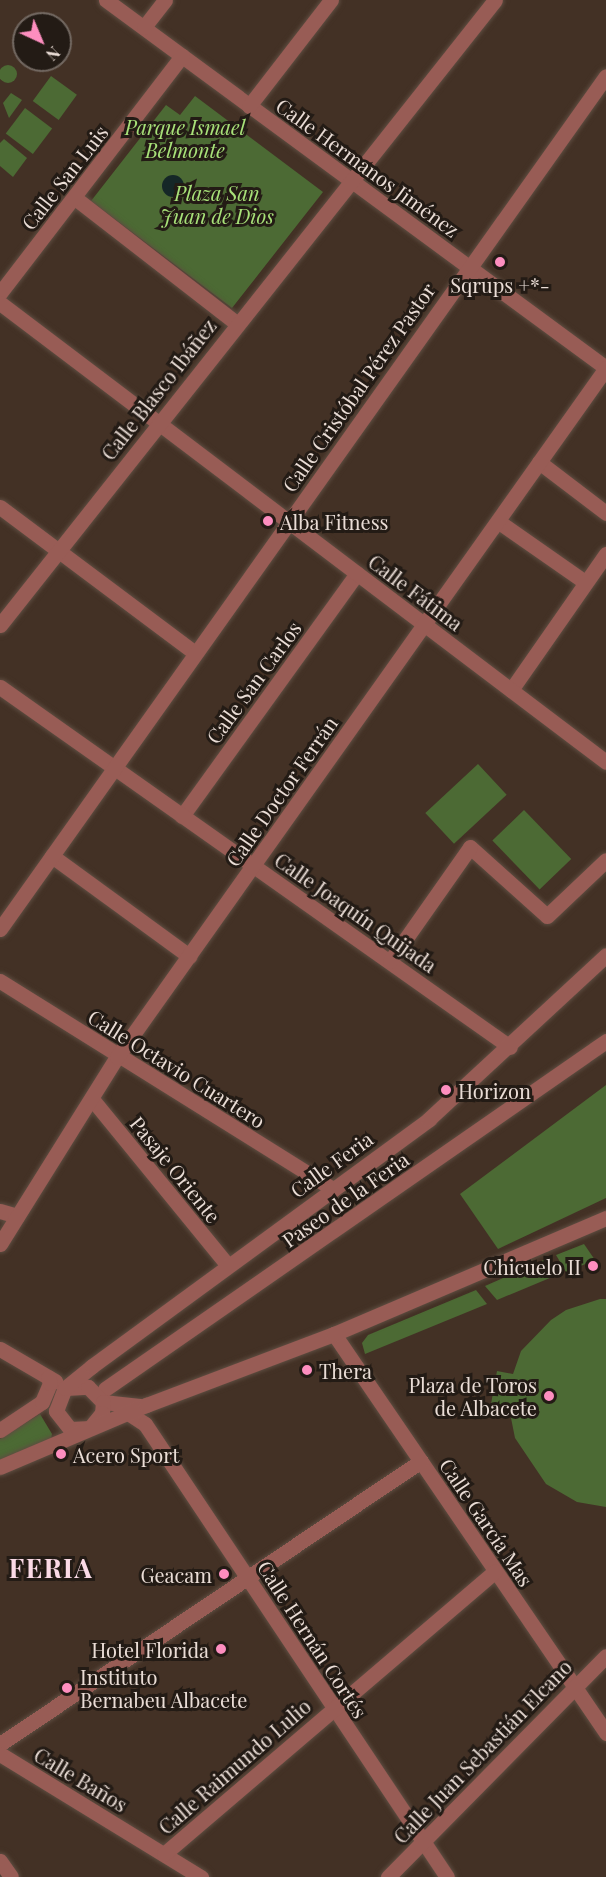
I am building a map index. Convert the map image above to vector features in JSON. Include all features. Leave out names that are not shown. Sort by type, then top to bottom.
[{"type":"street","name":"Calle Hermanos Jiménez","points":[[106,0],[606,368]]},
{"type":"street","points":[[144,27],[165,0]]},
{"type":"street","points":[[249,106],[332,0]]},
{"type":"street","name":"Calle Blasco Ibáñez","points":[[0,625],[350,178],[495,0]]},
{"type":"street","name":"Calle San Luis","points":[[0,293],[182,56]]},
{"type":"street","name":"Calle Cristóbal Pérez Pastor","points":[[0,929],[468,266],[606,76]]},
{"type":"street","points":[[75,198],[236,323]]},
{"type":"street","name":"Calle Fátima","points":[[0,303],[606,762]]},
{"type":"street","name":"Calle Doctor Ferrán","points":[[0,1244],[117,1057],[499,522],[606,368]]},
{"type":"street","points":[[540,462],[606,513]]},
{"type":"street","points":[[0,507],[195,653]]},
{"type":"street","points":[[499,522],[585,582]]},
{"type":"street","points":[[511,690],[606,554]]},
{"type":"street","name":"Calle San Carlos","points":[[182,816],[357,573]]},
{"type":"street","name":"Calle Joaquín Quijada","points":[[0,687],[510,1047]]},
{"type":"street","points":[[390,961],[470,848],[547,916],[606,860]]},
{"type":"street","points":[[52,856],[189,956]]},
{"type":"street","name":"Calle Feria","points":[[65,1388],[429,1119],[510,1047],[606,955]]},
{"type":"street","name":"Calle Octavio Cuartero","points":[[0,981],[117,1057],[333,1189]]},
{"type":"street","name":"Paseo de la Feria","points":[[104,1396],[606,1041]]},
{"type":"street","name":"Pasaje Oriente","points":[[92,1099],[228,1266]]},
{"type":"street","points":[[0,1211],[17,1216]]},
{"type":"street","points":[[0,1467],[90,1428],[334,1334],[606,1218]]},
{"type":"street","name":"Calle García Mas","points":[[334,1334],[606,1733]]},
{"type":"street","points":[[0,1349],[65,1388],[87,1387],[104,1396],[146,1406]]},
{"type":"street","points":[[0,1430],[42,1402],[50,1383],[48,1377]]},
{"type":"street","points":[[65,1388],[57,1400],[60,1420],[70,1429],[90,1428],[102,1413],[104,1396]]},
{"type":"street","name":"Calle Hernán Cortés","points":[[128,1413],[145,1424],[447,1877]]},
{"type":"street","points":[[0,1744],[421,1461]]},
{"type":"street","name":"Calle Raimundo Lulio","points":[[164,1854],[495,1571]]},
{"type":"street","name":"Calle Juan Sebastián Elcano","points":[[387,1877],[606,1656]]},
{"type":"street","name":"Calle Baños","points":[[0,1754],[201,1877]]},
{"type":"street","points":[[0,1861],[11,1877]]},
{"type":"green space","points":[[8,65],[12,67],[12,72],[16,72],[14,80],[8,83],[2,80],[-1,74],[2,68]]},
{"type":"green space","points":[[51,76],[77,95],[59,120],[33,101]]},
{"type":"green space","points":[[11,93],[22,100],[9,118],[3,103]]},
{"type":"green space","name":"Plaza San Juan de Dios","points":[[195,96],[323,192],[232,308],[91,201],[166,105],[180,115]]},
{"type":"green space","points":[[25,108],[52,128],[33,154],[6,134]]},
{"type":"green space","points":[[4,139],[27,158],[13,177],[0,166],[0,143]]},
{"type":"green space","points":[[478,764],[507,795],[454,844],[425,813]]},
{"type":"green space","points":[[524,810],[571,859],[540,889],[492,841]]},
{"type":"green space","points":[[606,1085],[606,1198],[498,1249],[460,1194]]},
{"type":"green space","points":[[584,1244],[595,1260],[566,1272],[556,1255]]},
{"type":"green space","points":[[546,1259],[557,1275],[497,1300],[485,1286]]},
{"type":"green space","points":[[476,1290],[487,1304],[365,1354],[362,1343],[368,1335]]},
{"type":"green space","name":"Plaza de Toros de Albacete","points":[[606,1299],[606,1507],[577,1502],[546,1484],[515,1438],[509,1408],[491,1404],[497,1371],[513,1374],[521,1351],[551,1320],[566,1310]]},
{"type":"green space","points":[[40,1414],[52,1434],[51,1439],[0,1460],[0,1439]]},
{"type":"shaded area","points":[[173,175],[181,178],[184,186],[181,194],[173,197],[165,194],[162,186],[165,178]]},
{"type":"place","name":"Sqrups +*-","points":[[500,262]]},
{"type":"place","name":"Alba Fitness","points":[[268,521]]},
{"type":"place","name":"Horizon","points":[[446,1090]]},
{"type":"place","name":"Chicuelo II","points":[[593,1266]]},
{"type":"place","name":"Thera","points":[[307,1370]]},
{"type":"place","name":"Plaza de Toros de Albacete","points":[[549,1396]]},
{"type":"place","name":"Acero Sport","points":[[61,1454]]},
{"type":"place","name":"Geacam","points":[[224,1574]]},
{"type":"place","name":"Hotel Florida","points":[[221,1649]]},
{"type":"place","name":"Instituto Bernabeu Albacete","points":[[67,1688]]},
{"type":"district","name":"FERIA","points":[[51,1568]]},
{"type":"park label","name":"Parque Ismael Belmonte","points":[[185,138]]}]
